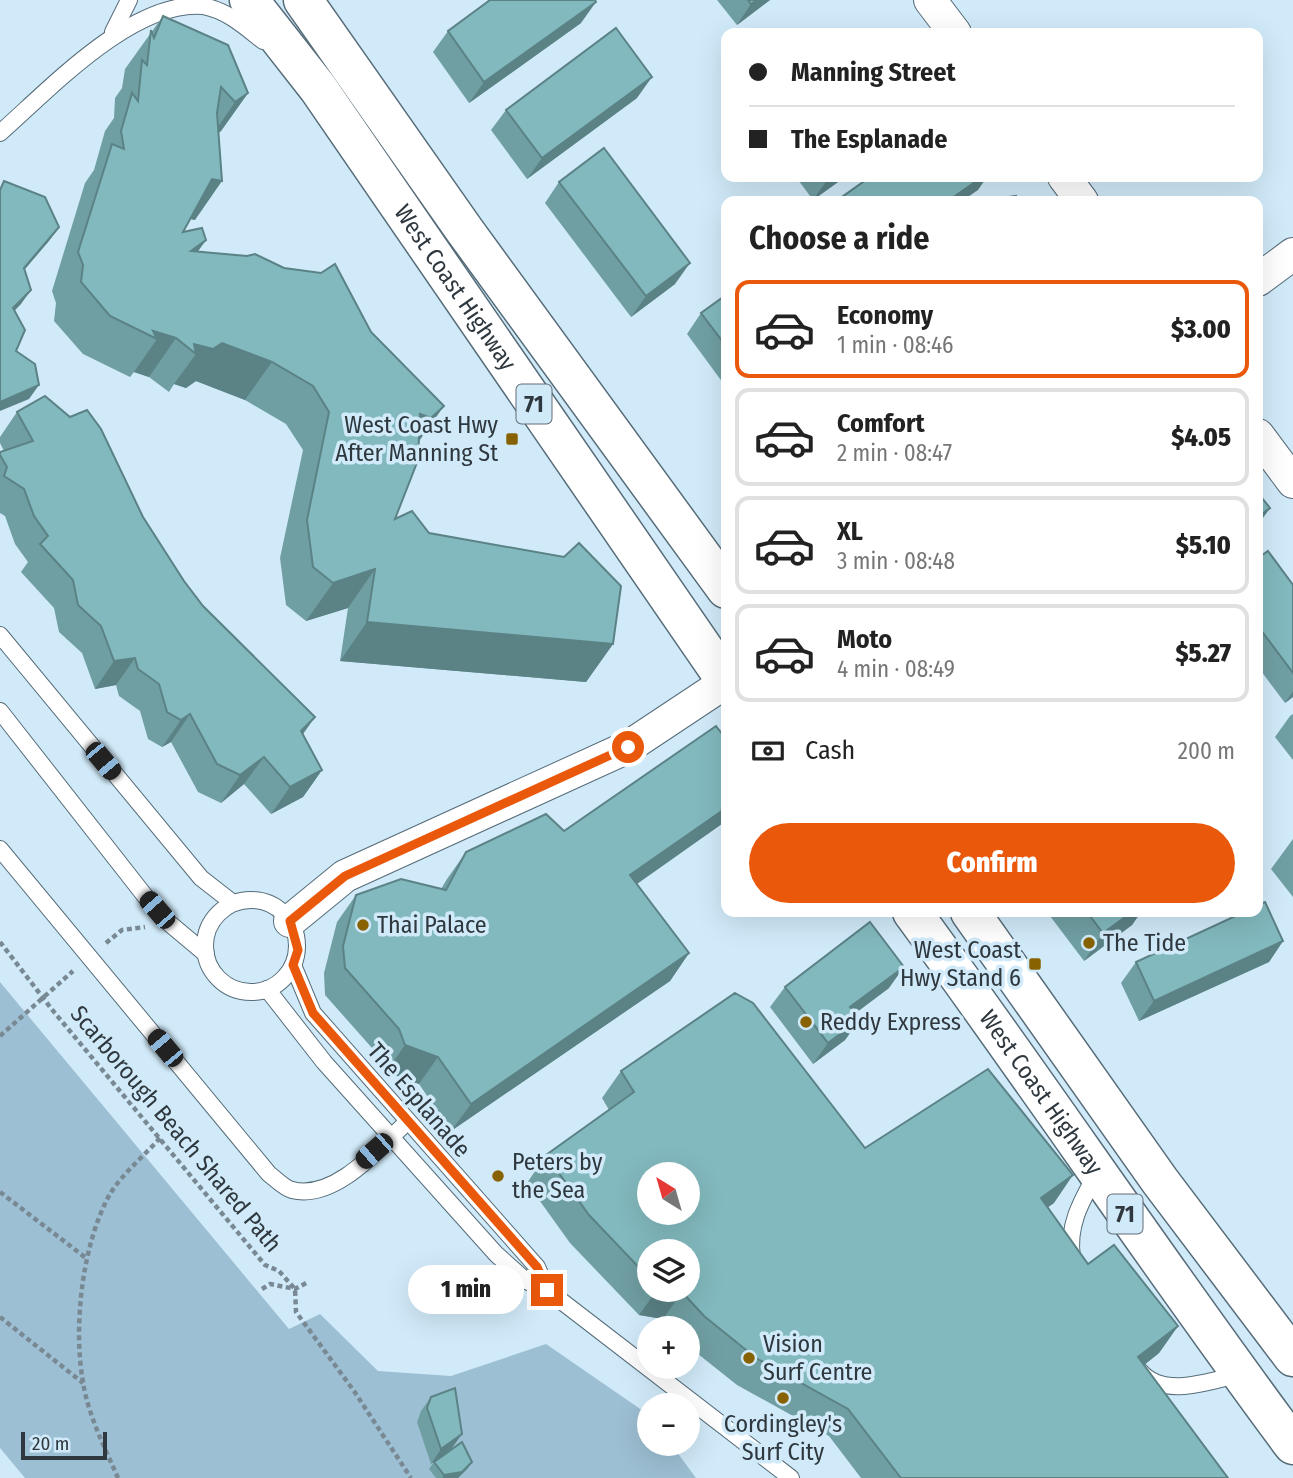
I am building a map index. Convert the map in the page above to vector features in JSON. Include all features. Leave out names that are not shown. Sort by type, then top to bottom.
[{"type":"highway","name":"West Coast Highway","points":[[248,0],[293,54],[721,674]]},
{"type":"highway","name":"West Coast Highway","points":[[303,0],[465,231],[721,582]]},
{"type":"highway","name":"West Coast Highway","points":[[916,917],[1293,1445]]},
{"type":"highway","name":"West Coast Highway","points":[[974,917],[1160,1181],[1293,1357]]},
{"type":"street","points":[[930,0],[951,28]]},
{"type":"street","points":[[1067,182],[1078,196]]},
{"type":"street","points":[[1263,276],[1293,254]]},
{"type":"street","points":[[1263,442],[1293,482]]},
{"type":"street","points":[[290,921],[345,876],[628,747],[721,685]]},
{"type":"lane","points":[[113,32],[129,0]]},
{"type":"lane","points":[[0,133],[113,32],[164,9],[185,4],[205,6],[238,21],[275,51],[293,54]]},
{"type":"lane","points":[[0,635],[201,878],[233,903]]},
{"type":"lane","points":[[0,711],[145,896],[169,923],[205,954],[217,978],[240,991],[267,989],[287,975],[298,950],[290,921],[282,911],[258,900],[233,903],[211,924],[205,938],[205,954]]},
{"type":"lane","points":[[0,849],[269,1174],[290,1190],[315,1191],[343,1177],[407,1122]]},
{"type":"lane","name":"The Esplanade","points":[[293,965],[313,1013],[537,1267],[547,1290]]},
{"type":"lane","name":"The Esplanade","points":[[267,989],[390,1138],[496,1254],[526,1281],[547,1290],[791,1478]]},
{"type":"lane","points":[[1077,1271],[1069,1240],[1077,1209],[1097,1172]]},
{"type":"lane","points":[[1139,1369],[1146,1377],[1166,1385],[1194,1386],[1240,1374]]},
{"type":"path","points":[[106,943],[122,930]]},
{"type":"path","name":"Scarborough Beach Shared Path","points":[[0,942],[54,1012],[265,1265],[279,1271],[295,1289]]},
{"type":"path","points":[[0,1036],[36,1003]]},
{"type":"path","points":[[118,1478],[101,1440],[83,1383],[79,1316],[86,1258],[110,1194],[160,1138]]},
{"type":"path","points":[[0,1192],[86,1258]]},
{"type":"path","points":[[262,1289],[270,1284],[295,1289],[308,1282]]},
{"type":"path","points":[[295,1289],[296,1312],[354,1391],[411,1478]]},
{"type":"path","points":[[0,1317],[83,1383]]},
{"type":"shaded area","points":[[0,982],[289,1329],[320,1314],[378,1371],[451,1376],[546,1344],[637,1407],[637,1456],[680,1456],[696,1478],[25,1478],[0,1448]]},
{"type":"building","points":[[490,0],[596,2],[484,82],[448,31]]},
{"type":"building","points":[[163,16],[228,45],[248,93],[235,102],[221,87],[217,113],[222,181],[212,179],[183,232],[202,228],[206,240],[191,251],[247,256],[255,254],[284,268],[321,273],[335,264],[371,332],[444,406],[431,418],[420,414],[418,460],[395,519],[412,511],[429,533],[564,557],[579,543],[621,586],[613,644],[367,622],[375,569],[333,583],[313,567],[307,520],[329,412],[313,386],[272,362],[222,343],[213,349],[194,344],[196,354],[176,338],[153,331],[157,339],[110,316],[81,282],[83,265],[78,252],[112,144],[124,149],[121,131],[132,93],[138,101],[142,60],[147,65],[151,30],[154,38]]},
{"type":"building","points":[[616,28],[652,77],[542,158],[506,110]]},
{"type":"building","points":[[604,148],[690,263],[646,296],[559,182]]},
{"type":"building","points":[[4,181],[45,197],[59,227],[24,268],[31,290],[13,308],[25,330],[16,351],[35,364],[39,385],[0,402],[0,190]]},
{"type":"building","points":[[863,182],[975,182],[955,196],[843,196]]},
{"type":"building","points":[[721,299],[721,339],[701,313]]},
{"type":"building","points":[[45,396],[70,417],[87,410],[101,429],[143,517],[184,581],[203,606],[315,717],[301,731],[322,770],[290,787],[264,757],[240,775],[217,764],[190,714],[181,720],[167,712],[159,684],[138,669],[135,658],[114,661],[101,626],[78,605],[73,580],[40,544],[48,536],[34,516],[24,489],[4,476],[7,467],[0,452],[33,441],[17,412]]},
{"type":"building","points":[[1263,499],[1270,508],[1263,513]]},
{"type":"building","points":[[1268,551],[1293,585],[1293,673],[1263,633],[1263,554]]},
{"type":"building","points":[[716,726],[721,732],[721,811],[630,875],[689,953],[471,1104],[438,1057],[405,1045],[399,1029],[345,968],[343,946],[356,895],[401,879],[446,890],[466,852],[546,814],[564,831]]},
{"type":"building","points":[[1265,902],[1283,941],[1154,1001],[1136,962],[1233,917],[1263,917]]},
{"type":"building","points":[[1091,917],[1125,917],[1103,933]]},
{"type":"building","points":[[870,922],[904,967],[850,1007],[860,1019],[828,1043],[785,987]]},
{"type":"building","points":[[735,993],[753,1003],[865,1148],[988,1069],[1073,1175],[1041,1198],[1088,1264],[1114,1245],[1178,1326],[1138,1357],[1228,1478],[901,1478],[848,1409],[756,1358],[704,1316],[691,1302],[700,1302],[700,1239],[637,1239],[637,1265],[589,1215],[546,1155],[634,1092],[621,1071]]},
{"type":"building","points":[[455,1388],[462,1434],[441,1449],[427,1408],[431,1397]]},
{"type":"building","points":[[462,1442],[472,1462],[462,1472],[444,1475],[434,1462]]},
{"type":"place","name":"West Coast Hwy After Manning St","points":[[512,439]]},
{"type":"place","name":"Thai Palace","points":[[363,925]]},
{"type":"place","name":"The Tide","points":[[1089,943]]},
{"type":"place","name":"West Coast Hwy Stand 6","points":[[1035,964]]},
{"type":"place","name":"Reddy Express","points":[[806,1022]]},
{"type":"place","name":"Peters by the Sea","points":[[498,1176]]},
{"type":"place","name":"Vision Surf Centre","points":[[749,1358]]},
{"type":"place","name":"Cordingley's Surf City","points":[[783,1398]]},
{"type":"route","points":[[547,1290],[537,1267],[516,1242],[313,1013],[293,965],[298,950],[290,921],[345,876],[628,747]]}]
